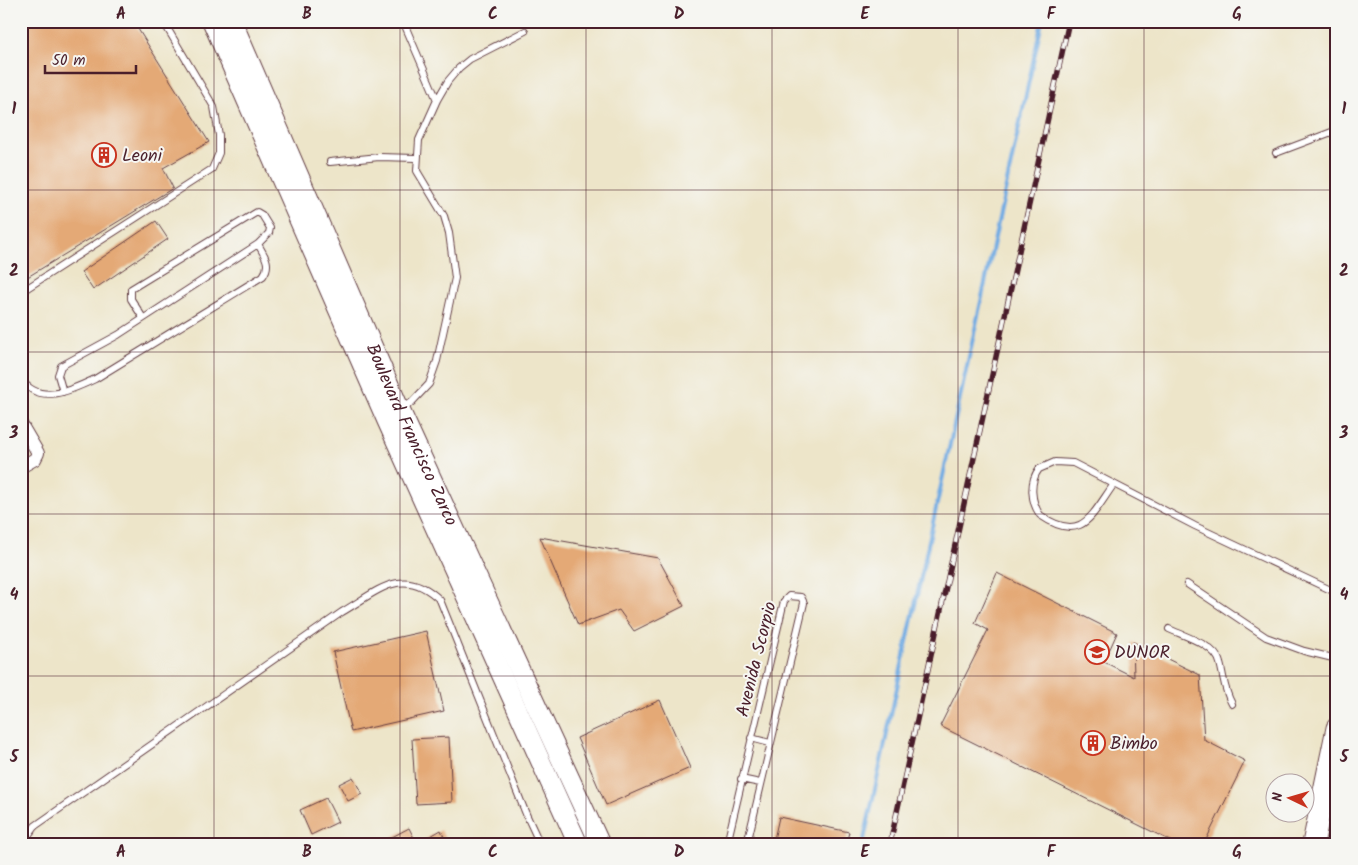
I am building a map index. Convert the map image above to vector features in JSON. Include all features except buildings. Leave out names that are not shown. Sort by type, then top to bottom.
[{"type":"main road","name":"Boulevard Francisco Zarco","points":[[212,21],[297,195],[401,432],[520,718],[578,844]]},
{"type":"main road","name":"Boulevard Francisco Zarco","points":[[232,21],[297,195]]},
{"type":"main road","name":"Boulevard Francisco Zarco","points":[[370,362],[400,410],[401,432],[538,709],[600,844]]},
{"type":"main road","points":[[520,718],[538,709]]},
{"type":"main road","points":[[1313,844],[1337,728]]},
{"type":"street","points":[[21,424],[38,450],[36,459],[21,467]]},
{"type":"lane","points":[[21,292],[215,165],[219,154],[219,135],[214,107],[163,21]]},
{"type":"lane","points":[[403,21],[437,100]]},
{"type":"lane","points":[[400,410],[412,402],[429,384],[438,361],[454,278],[449,233],[444,216],[417,171],[416,158],[419,140],[448,81],[470,59],[524,31]]},
{"type":"lane","points":[[1276,153],[1337,130]]},
{"type":"lane","points":[[330,162],[379,157],[416,158]]},
{"type":"lane","points":[[62,392],[58,375],[61,366],[118,335],[258,244],[269,233],[270,228],[262,215],[257,212],[131,289],[131,299],[143,318]]},
{"type":"lane","points":[[21,380],[27,387],[38,394],[62,392],[95,379],[262,276],[268,268],[268,261],[258,244]]},
{"type":"lane","points":[[1114,484],[1084,524],[1075,527],[1061,526],[1040,515],[1033,495],[1034,474],[1038,469],[1055,462],[1073,463],[1337,593]]},
{"type":"lane","points":[[22,844],[35,826],[342,612],[391,584],[406,582],[418,583],[429,588],[440,600],[526,814],[540,844]]},
{"type":"lane","points":[[1187,584],[1266,638],[1304,651],[1337,659]]},
{"type":"lane","name":"Avenida Scorpio","points":[[727,844],[784,601],[788,596],[801,597],[804,603],[746,844]]},
{"type":"lane","points":[[1169,629],[1214,652],[1220,661],[1223,684],[1232,704]]},
{"type":"lane","points":[[751,738],[770,743]]},
{"type":"lane","points":[[741,780],[760,783]]},
{"type":"waterway","points":[[863,844],[1042,21]]},
{"type":"railway","points":[[890,844],[1069,21]]},
{"type":"place","name":"Leoni","points":[[104,155]]},
{"type":"place","name":"DUNOR","points":[[1097,652]]},
{"type":"place","name":"Bimbo","points":[[1093,743]]}]
